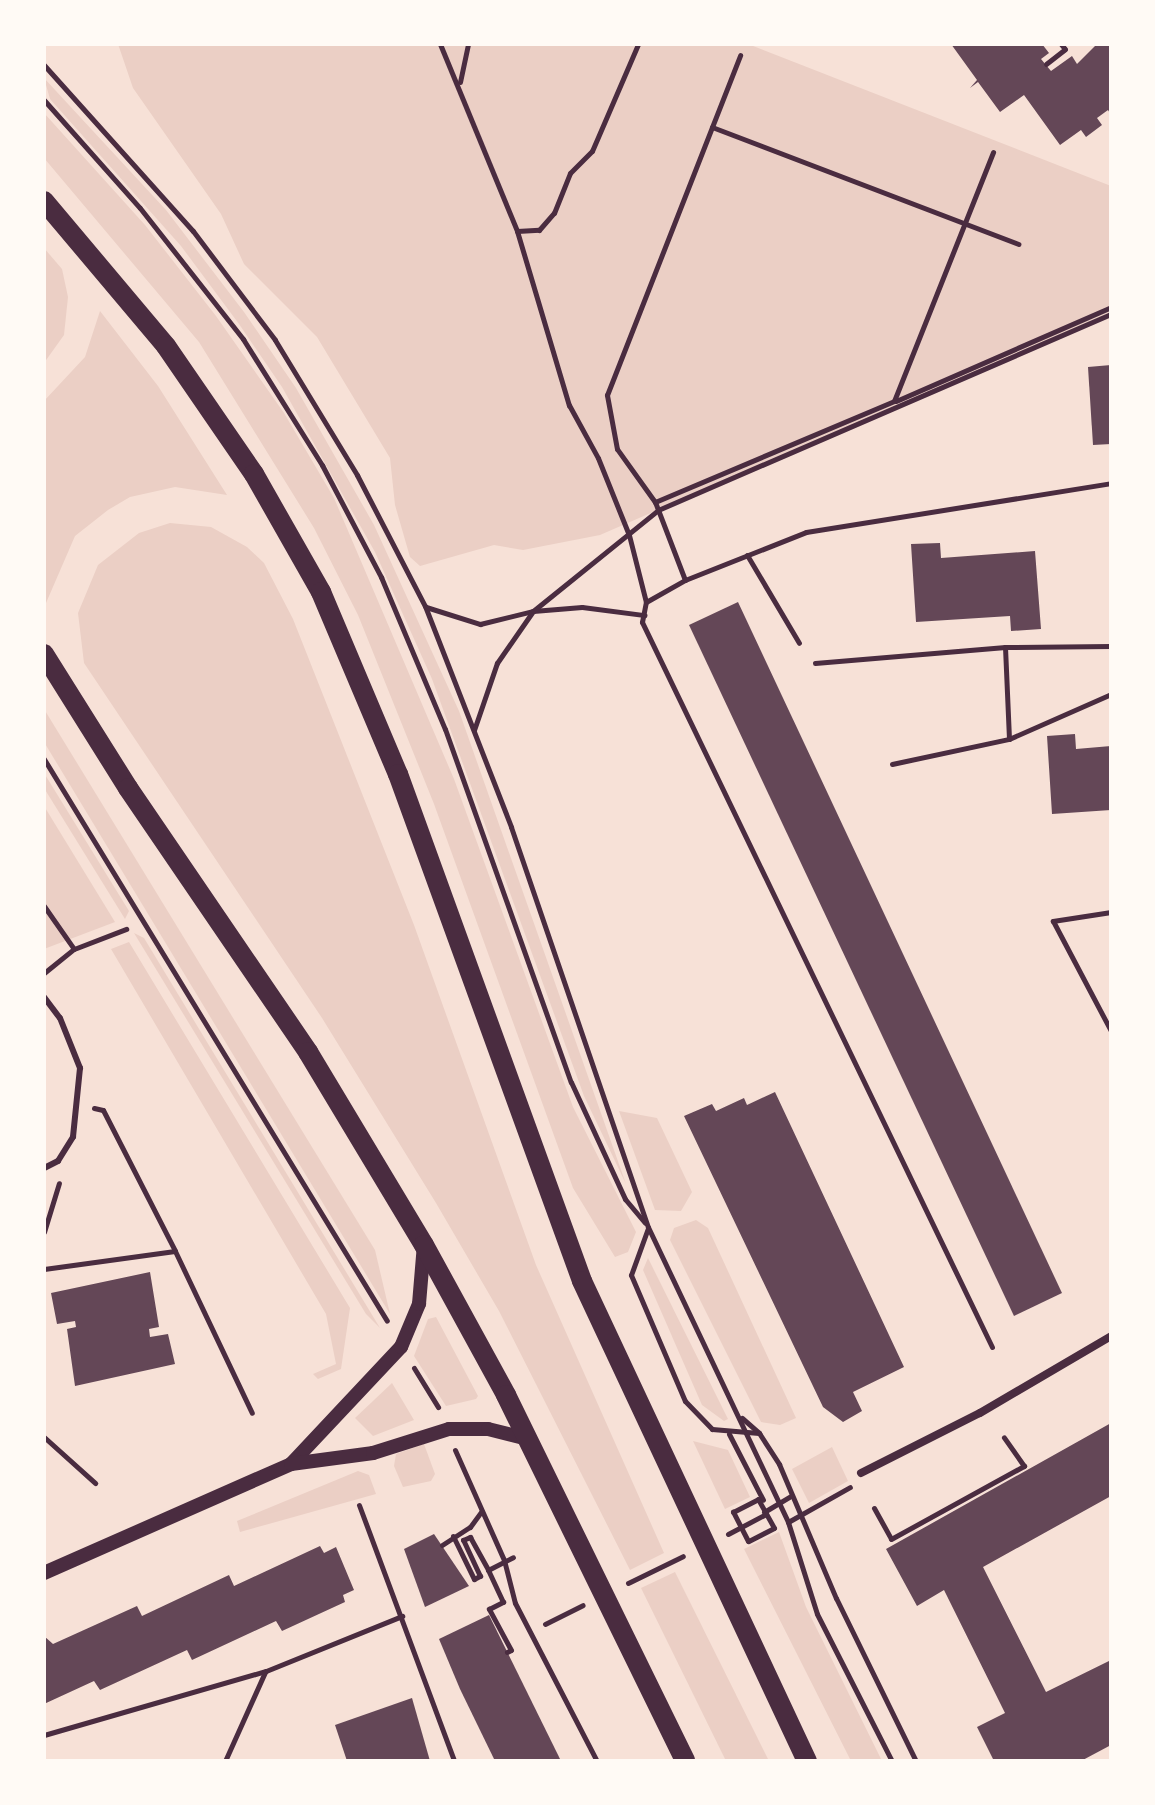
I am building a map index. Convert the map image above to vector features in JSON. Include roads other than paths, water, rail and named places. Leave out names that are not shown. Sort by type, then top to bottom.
[{"type":"main road","points":[[44,201],[166,346],[254,474],[321,592],[394,762],[582,1281],[807,1761]]},
{"type":"main road","points":[[44,654],[128,788],[308,1052],[424,1245],[528,1439],[685,1761]]},
{"type":"street","points":[[291,1464],[401,1347],[419,1304],[424,1245]]},
{"type":"street","points":[[861,1473],[980,1413],[1111,1336]]},
{"type":"street","points":[[44,1573],[291,1464],[373,1453],[449,1429],[488,1429],[528,1439]]},
{"type":"lane","points":[[44,997],[60,1018],[80,1068],[80,1105],[73,1137],[58,1161],[44,1168]]}]
